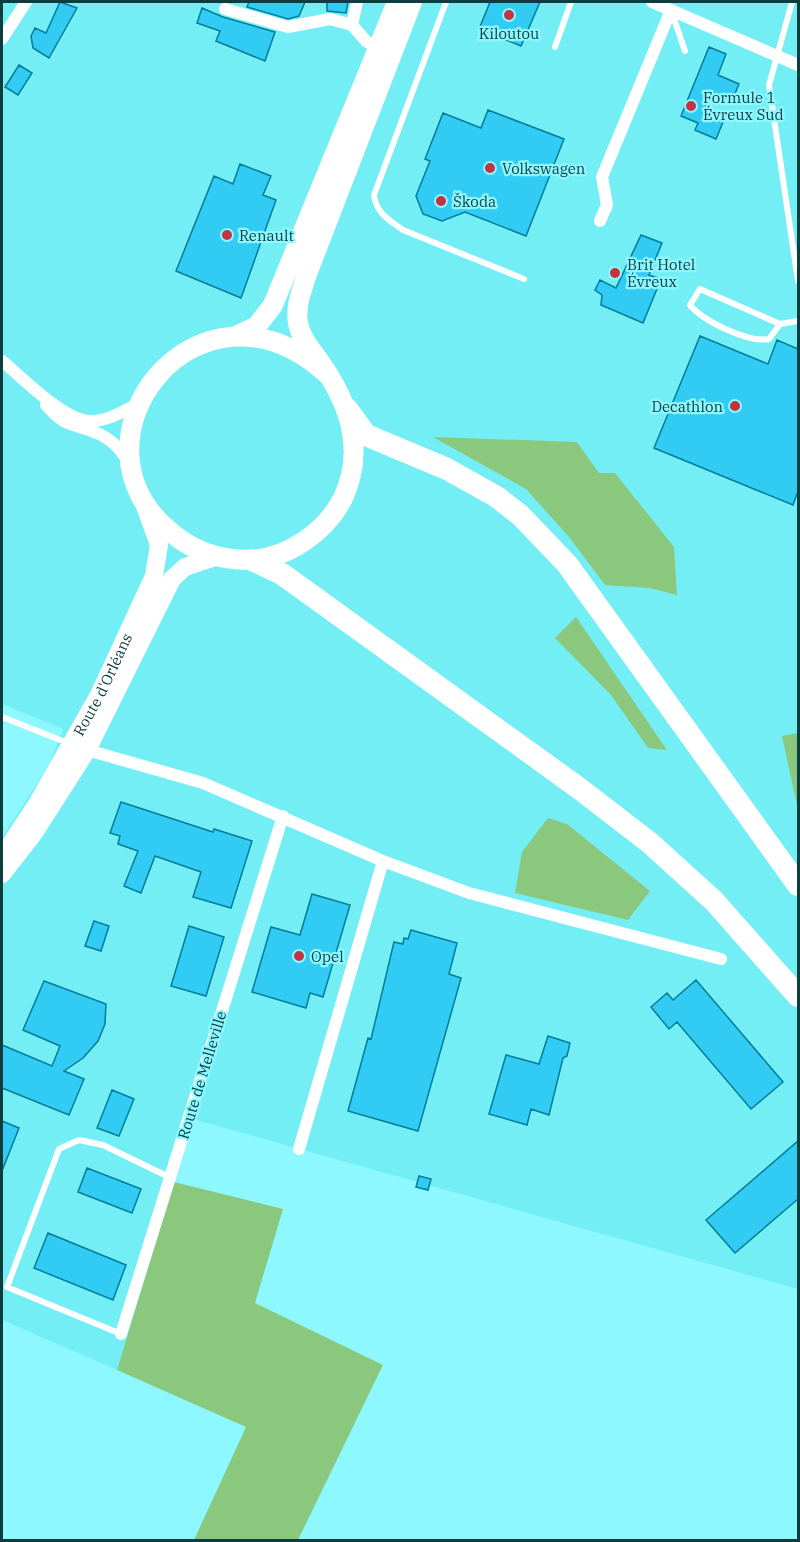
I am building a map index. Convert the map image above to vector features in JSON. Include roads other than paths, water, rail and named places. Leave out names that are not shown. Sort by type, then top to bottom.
[{"type":"highway","points":[[347,409],[366,435],[472,481],[520,515],[541,536],[573,573],[798,885]]},
{"type":"highway","points":[[252,560],[282,574],[580,789],[650,843],[714,901],[798,996]]},
{"type":"main road","points":[[397,2],[273,305],[257,326],[236,336],[201,343],[178,356],[158,374],[139,403],[133,423],[131,465],[144,501],[162,526],[186,545],[215,556],[252,560],[285,551],[314,534],[330,517],[343,498],[351,477],[354,454],[353,431],[347,409],[328,375],[307,346],[297,316],[301,291],[412,2]]},
{"type":"main road","points":[[236,336],[262,338],[286,345],[309,358],[328,375]]},
{"type":"main road","name":"Route d'Orléans","points":[[2,857],[80,747],[99,695],[154,576],[159,545],[144,501]]},
{"type":"main road","name":"Route d'Orléans","points":[[2,874],[34,833],[172,579],[185,567],[215,556]]},
{"type":"street","points":[[2,39],[26,2]]},
{"type":"street","points":[[352,25],[357,2]]},
{"type":"street","points":[[652,2],[671,10],[687,12],[798,65]]},
{"type":"street","points":[[225,9],[288,27],[330,19],[352,25],[366,41],[378,49]]},
{"type":"street","points":[[600,221],[607,205],[602,177],[671,10]]},
{"type":"street","points":[[2,361],[59,408],[88,421],[110,418],[139,403]]},
{"type":"street","points":[[30,383],[36,395],[62,422],[108,439],[116,444],[131,465]]},
{"type":"street","points":[[80,747],[203,783],[383,861],[469,893],[721,959]]},
{"type":"street","name":"Route de Melleville","points":[[121,1334],[283,816]]},
{"type":"street","points":[[299,1149],[383,861]]},
{"type":"lane","points":[[446,2],[374,195],[375,206],[386,218],[403,230],[524,279]]},
{"type":"lane","points":[[555,47],[571,2]]},
{"type":"lane","points":[[792,2],[779,56],[769,85],[798,281]]},
{"type":"lane","points":[[671,10],[685,51]]},
{"type":"lane","points":[[780,324],[769,339],[757,341],[699,316],[690,305],[700,289],[780,324],[798,321]]},
{"type":"lane","points":[[2,717],[80,747]]},
{"type":"lane","points":[[121,1334],[7,1287],[59,1149],[79,1140],[103,1145],[169,1177]]},
{"type":"place","name":"Kiloutou","points":[[509,15]]},
{"type":"place","name":"Formule 1 Évreux Sud","points":[[691,106]]},
{"type":"place","name":"Volkswagen","points":[[490,168]]},
{"type":"place","name":"Škoda","points":[[441,201]]},
{"type":"place","name":"Renault","points":[[227,235]]},
{"type":"place","name":"Brit Hotel Évreux","points":[[615,273]]},
{"type":"place","name":"Decathlon","points":[[735,406]]},
{"type":"place","name":"Opel","points":[[299,956]]}]
